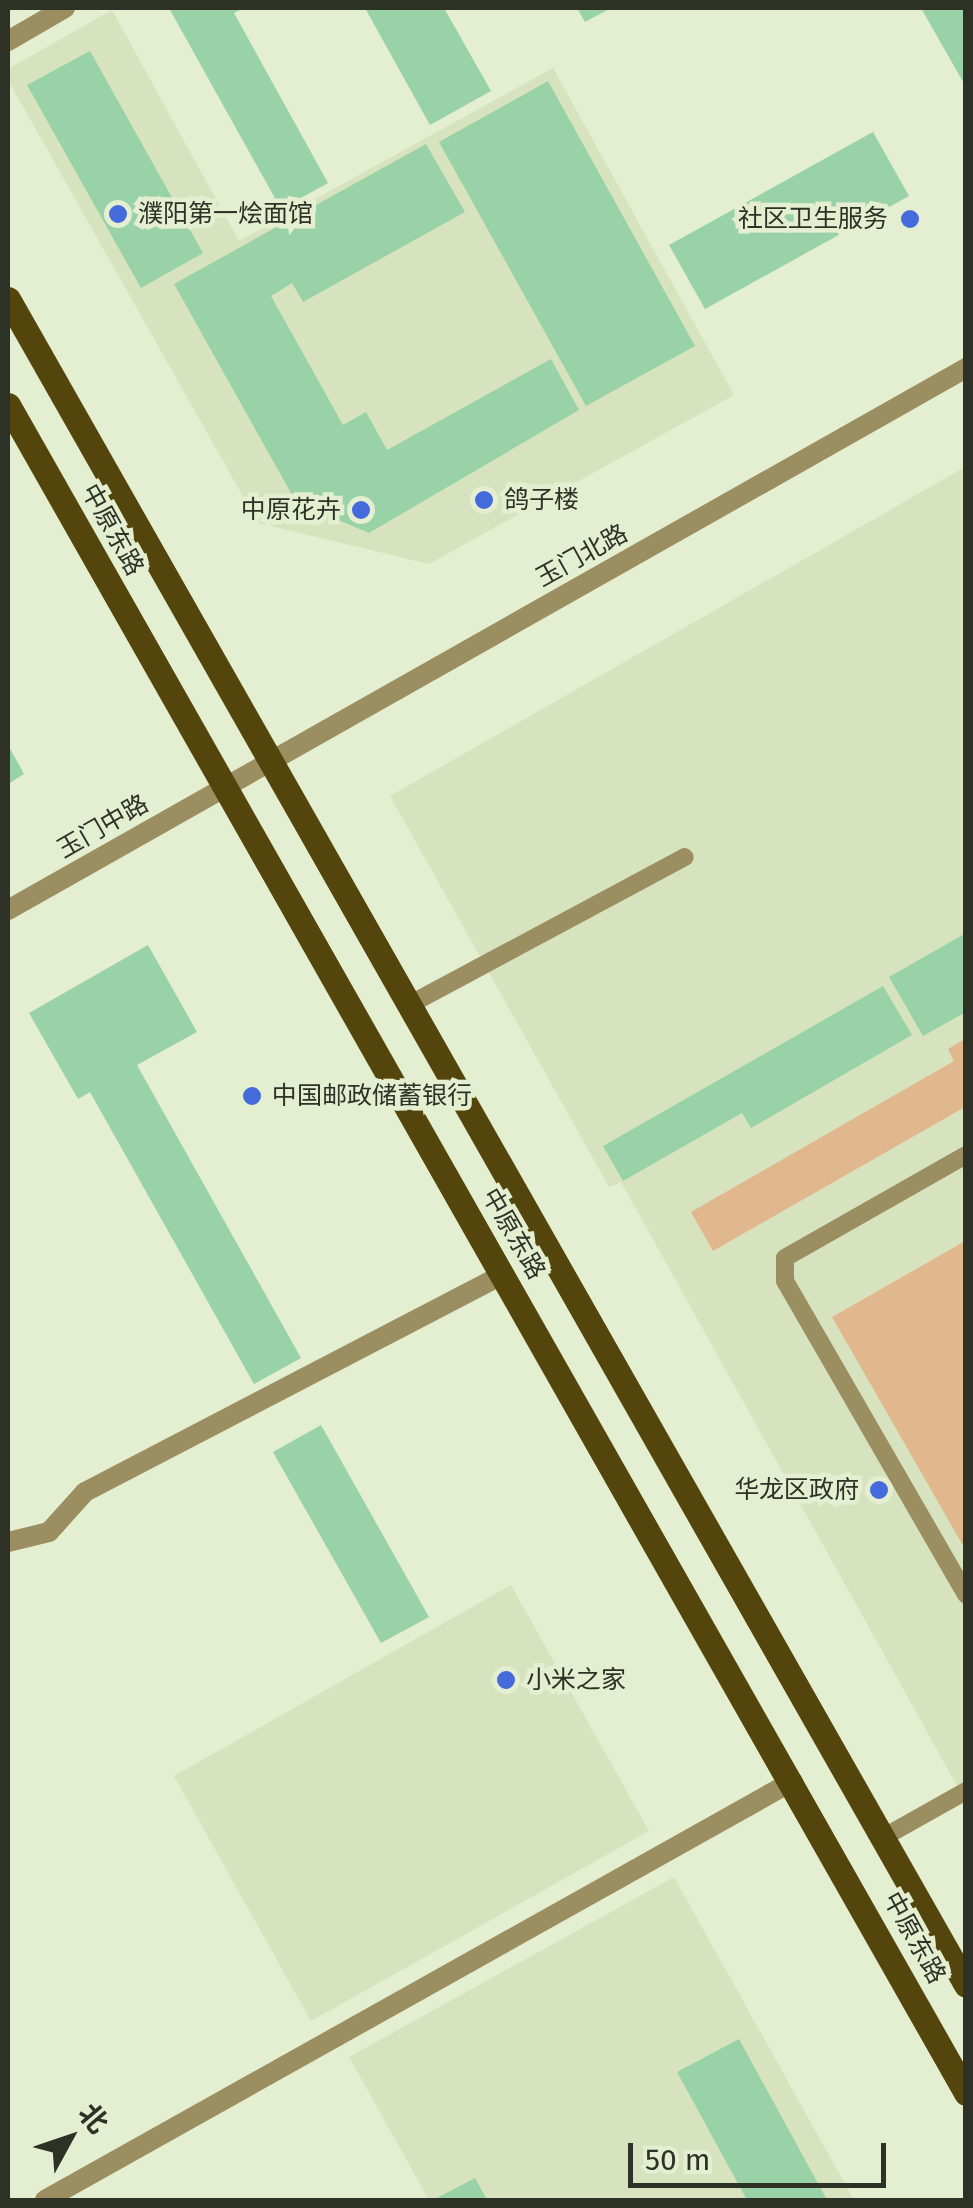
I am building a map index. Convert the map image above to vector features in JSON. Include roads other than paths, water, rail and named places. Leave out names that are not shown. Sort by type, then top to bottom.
[{"type":"main road","name":"中原东路","points":[[8,299],[966,1985]]},
{"type":"main road","name":"中原东路","points":[[8,405],[966,2093]]},
{"type":"street","points":[[8,41],[64,8]]},
{"type":"street","name":"玉门北路","points":[[223,787],[966,368]]},
{"type":"street","name":"玉门中路","points":[[8,910],[223,787]]},
{"type":"street","points":[[8,1542],[48,1532],[84,1492],[502,1275]]},
{"type":"street","points":[[45,2200],[792,1781]]},
{"type":"lane","points":[[408,1006],[685,857]]},
{"type":"lane","points":[[966,1155],[786,1258],[785,1281],[966,1595]]},
{"type":"lane","points":[[884,1837],[966,1791]]},
{"type":"place","name":"濮阳第一烩面馆","points":[[118,214]]},
{"type":"place","name":"社区卫生服务","points":[[910,219]]},
{"type":"place","name":"鸽子楼","points":[[484,500]]},
{"type":"place","name":"中原花卉","points":[[361,510]]},
{"type":"place","name":"中国邮政储蓄银行","points":[[252,1096]]},
{"type":"place","name":"华龙区政府","points":[[879,1490]]},
{"type":"place","name":"小米之家","points":[[506,1680]]}]
